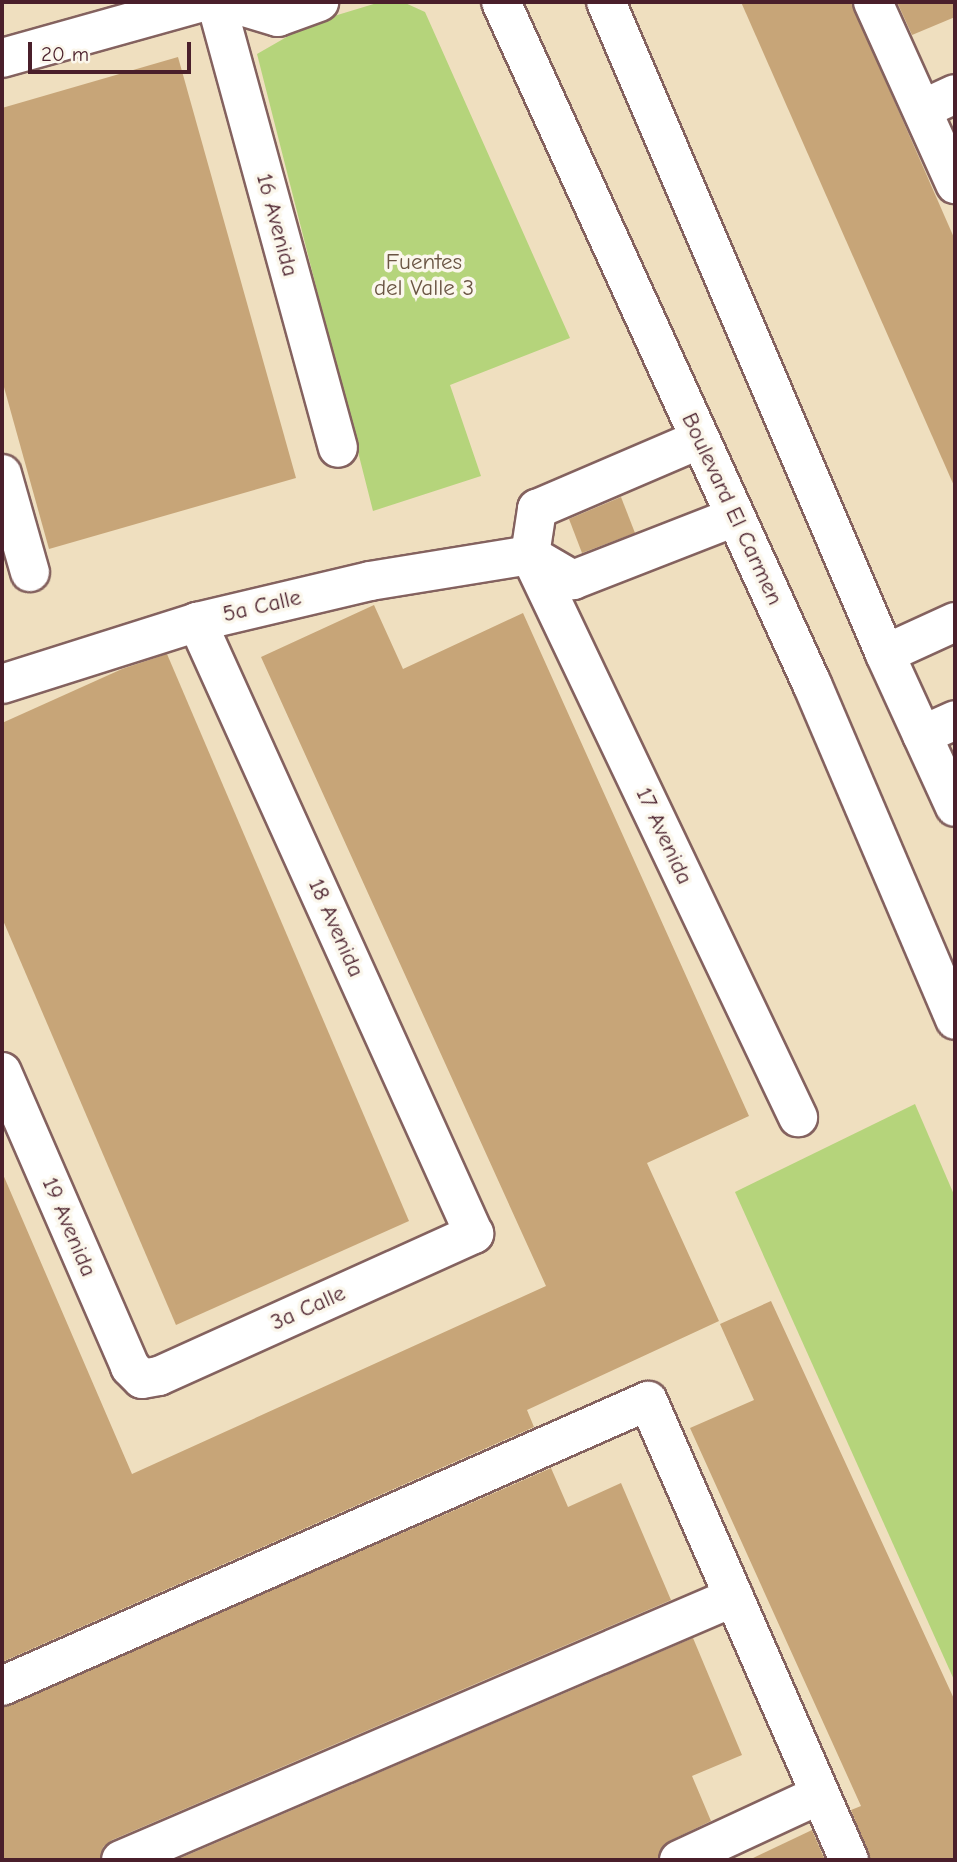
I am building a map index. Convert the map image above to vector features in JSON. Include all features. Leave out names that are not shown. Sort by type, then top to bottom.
[{"type":"street","points":[[2,58],[203,2]]},
{"type":"street","name":"16 Avenida","points":[[216,2],[338,448]]},
{"type":"street","points":[[228,2],[278,17],[319,2]]},
{"type":"street","name":"Boulevard El Carmen","points":[[501,2],[812,684],[955,1020]]},
{"type":"street","points":[[606,2],[885,654],[939,727],[955,807]]},
{"type":"street","points":[[873,2],[939,101],[955,184]]},
{"type":"street","points":[[699,439],[537,509],[530,555],[573,580],[735,517]]},
{"type":"street","points":[[2,474],[30,572]]},
{"type":"street","name":"5a Calle","points":[[2,684],[197,622],[370,581],[530,555]]},
{"type":"street","name":"17 Avenida","points":[[530,555],[797,1117]]},
{"type":"street","name":"18 Avenida","points":[[197,622],[474,1234]]},
{"type":"street","points":[[885,654],[955,622]]},
{"type":"street","name":"19 Avenida","points":[[2,1072],[130,1367],[142,1379]]},
{"type":"street","name":"3a Calle","points":[[142,1379],[159,1376],[474,1234]]},
{"type":"street","points":[[2,1686],[648,1401],[849,1860]]},
{"type":"street","points":[[121,1860],[734,1597]]},
{"type":"street","points":[[679,1860],[819,1795]]},
{"type":"green space","name":"Fuentes del Valle 3","points":[[403,2],[425,12],[570,338],[450,385],[481,476],[373,511],[257,54],[311,23],[377,3]]},
{"type":"green space","points":[[915,1104],[955,1197],[955,1682],[735,1192]]},
{"type":"building","points":[[741,2],[851,2],[955,240],[955,488]]},
{"type":"building","points":[[897,2],[955,2],[955,17],[912,35]]},
{"type":"building","points":[[178,57],[296,478],[49,549],[2,380],[2,108]]},
{"type":"building","points":[[621,497],[635,533],[582,553],[569,519]]},
{"type":"building","points":[[374,605],[403,669],[523,613],[749,1116],[647,1163],[719,1321],[527,1410],[534,1427],[2,1662],[2,1172],[132,1474],[546,1286],[261,657]]},
{"type":"building","points":[[167,654],[409,1221],[176,1325],[2,918],[2,723],[122,669]]},
{"type":"building","points":[[771,1301],[955,1701],[955,1860],[871,1860],[851,1810],[861,1806],[690,1428],[754,1400],[720,1324]]},
{"type":"building","points":[[551,1468],[568,1507],[621,1483],[671,1600],[112,1840],[103,1847],[100,1860],[2,1860],[2,1708]]},
{"type":"building","points":[[693,1638],[742,1755],[692,1776],[711,1821],[669,1841],[658,1860],[176,1860]]},
{"type":"building","points":[[812,1830],[825,1860],[749,1860]]}]
